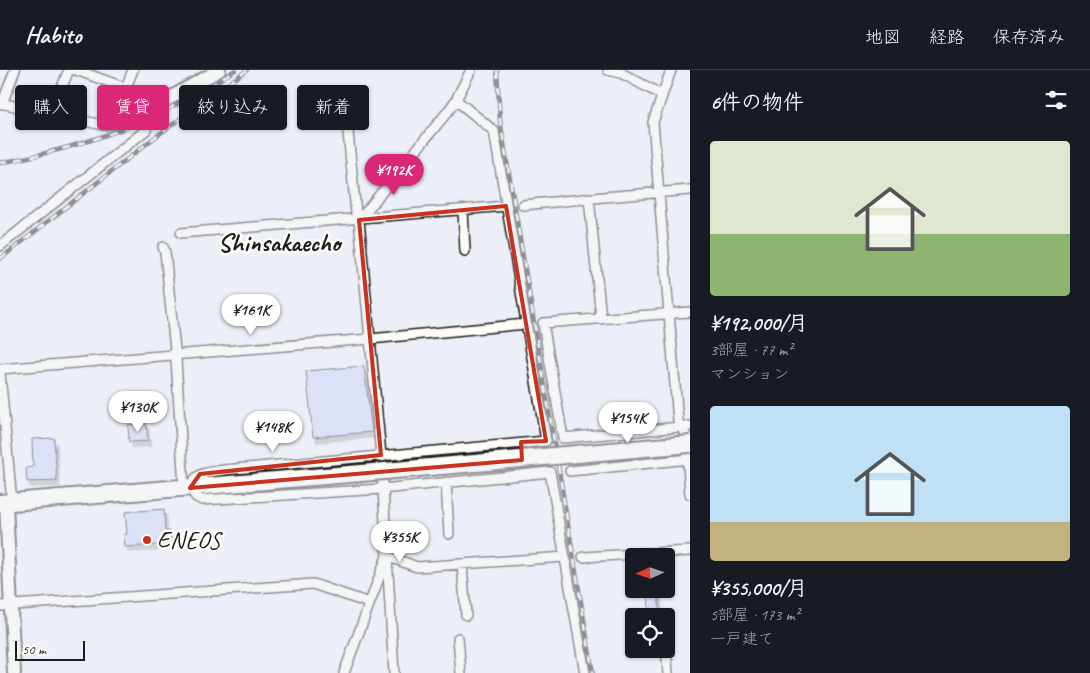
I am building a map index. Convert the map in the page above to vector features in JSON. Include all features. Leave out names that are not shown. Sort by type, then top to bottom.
[{"type":"highway","points":[[6,503],[373,472],[689,454]]},
{"type":"street","points":[[15,70],[1,104],[15,107]]},
{"type":"street","points":[[63,85],[68,72],[71,70]]},
{"type":"street","points":[[76,70],[118,85]]},
{"type":"street","points":[[127,85],[133,70]]},
{"type":"street","points":[[169,98],[219,70]]},
{"type":"street","points":[[358,220],[426,140],[456,100],[471,70]]},
{"type":"street","points":[[608,70],[620,73],[662,95]]},
{"type":"street","points":[[671,70],[653,122],[678,421],[686,427]]},
{"type":"street","points":[[187,488],[193,479],[200,474],[224,470],[546,441],[494,131],[456,100]]},
{"type":"street","points":[[0,246],[146,130]]},
{"type":"street","points":[[348,130],[381,455],[394,673]]},
{"type":"street","points":[[523,205],[690,190]]},
{"type":"street","points":[[589,198],[601,318]]},
{"type":"street","points":[[182,233],[358,220],[506,206]]},
{"type":"street","points":[[463,210],[465,251]]},
{"type":"street","points":[[164,247],[187,488],[202,500],[382,489],[550,472],[585,673]]},
{"type":"street","points":[[686,427],[563,438],[543,323],[690,312]]},
{"type":"street","points":[[0,369],[370,339],[526,324]]},
{"type":"street","points":[[0,373],[6,503],[5,605],[14,673]]},
{"type":"street","points":[[686,427],[690,494]]},
{"type":"street","points":[[588,436],[592,469]]},
{"type":"street","points":[[521,442],[524,474]]},
{"type":"street","points":[[570,472],[689,454]]},
{"type":"street","points":[[446,482],[449,534]]},
{"type":"street","points":[[583,557],[690,551]]},
{"type":"street","points":[[387,556],[417,567],[565,557]]},
{"type":"street","points":[[344,673],[387,556]]},
{"type":"street","points":[[462,564],[466,615]]},
{"type":"street","points":[[5,605],[313,584],[369,603]]},
{"type":"street","points":[[458,638],[461,673]]},
{"type":"street","points":[[667,658],[668,673]]},
{"type":"highlighted area","points":[[506,206],[546,441],[521,442],[522,460],[190,488],[200,474],[381,455],[359,220]]},
{"type":"building","points":[[364,366],[372,432],[313,437],[306,371]]},
{"type":"building","points":[[146,423],[148,441],[129,442],[128,425]]},
{"type":"building","points":[[54,438],[57,481],[27,482],[26,468],[33,467],[32,439]]},
{"type":"building","points":[[164,509],[165,531],[170,531],[171,544],[125,547],[124,534],[127,534],[125,512]]},
{"type":"building","points":[[648,598],[659,598],[659,608],[649,608]]},
{"type":"railway","points":[[0,163],[63,149],[123,129],[180,103],[235,70]]},
{"type":"railway","points":[[0,259],[154,138],[247,70]]},
{"type":"railway","points":[[497,70],[500,120],[593,673]]},
{"type":"place","name":"ENEOS","points":[[147,540]]},
{"type":"district","name":"Shinsakaecho","points":[[279,242]]}]
